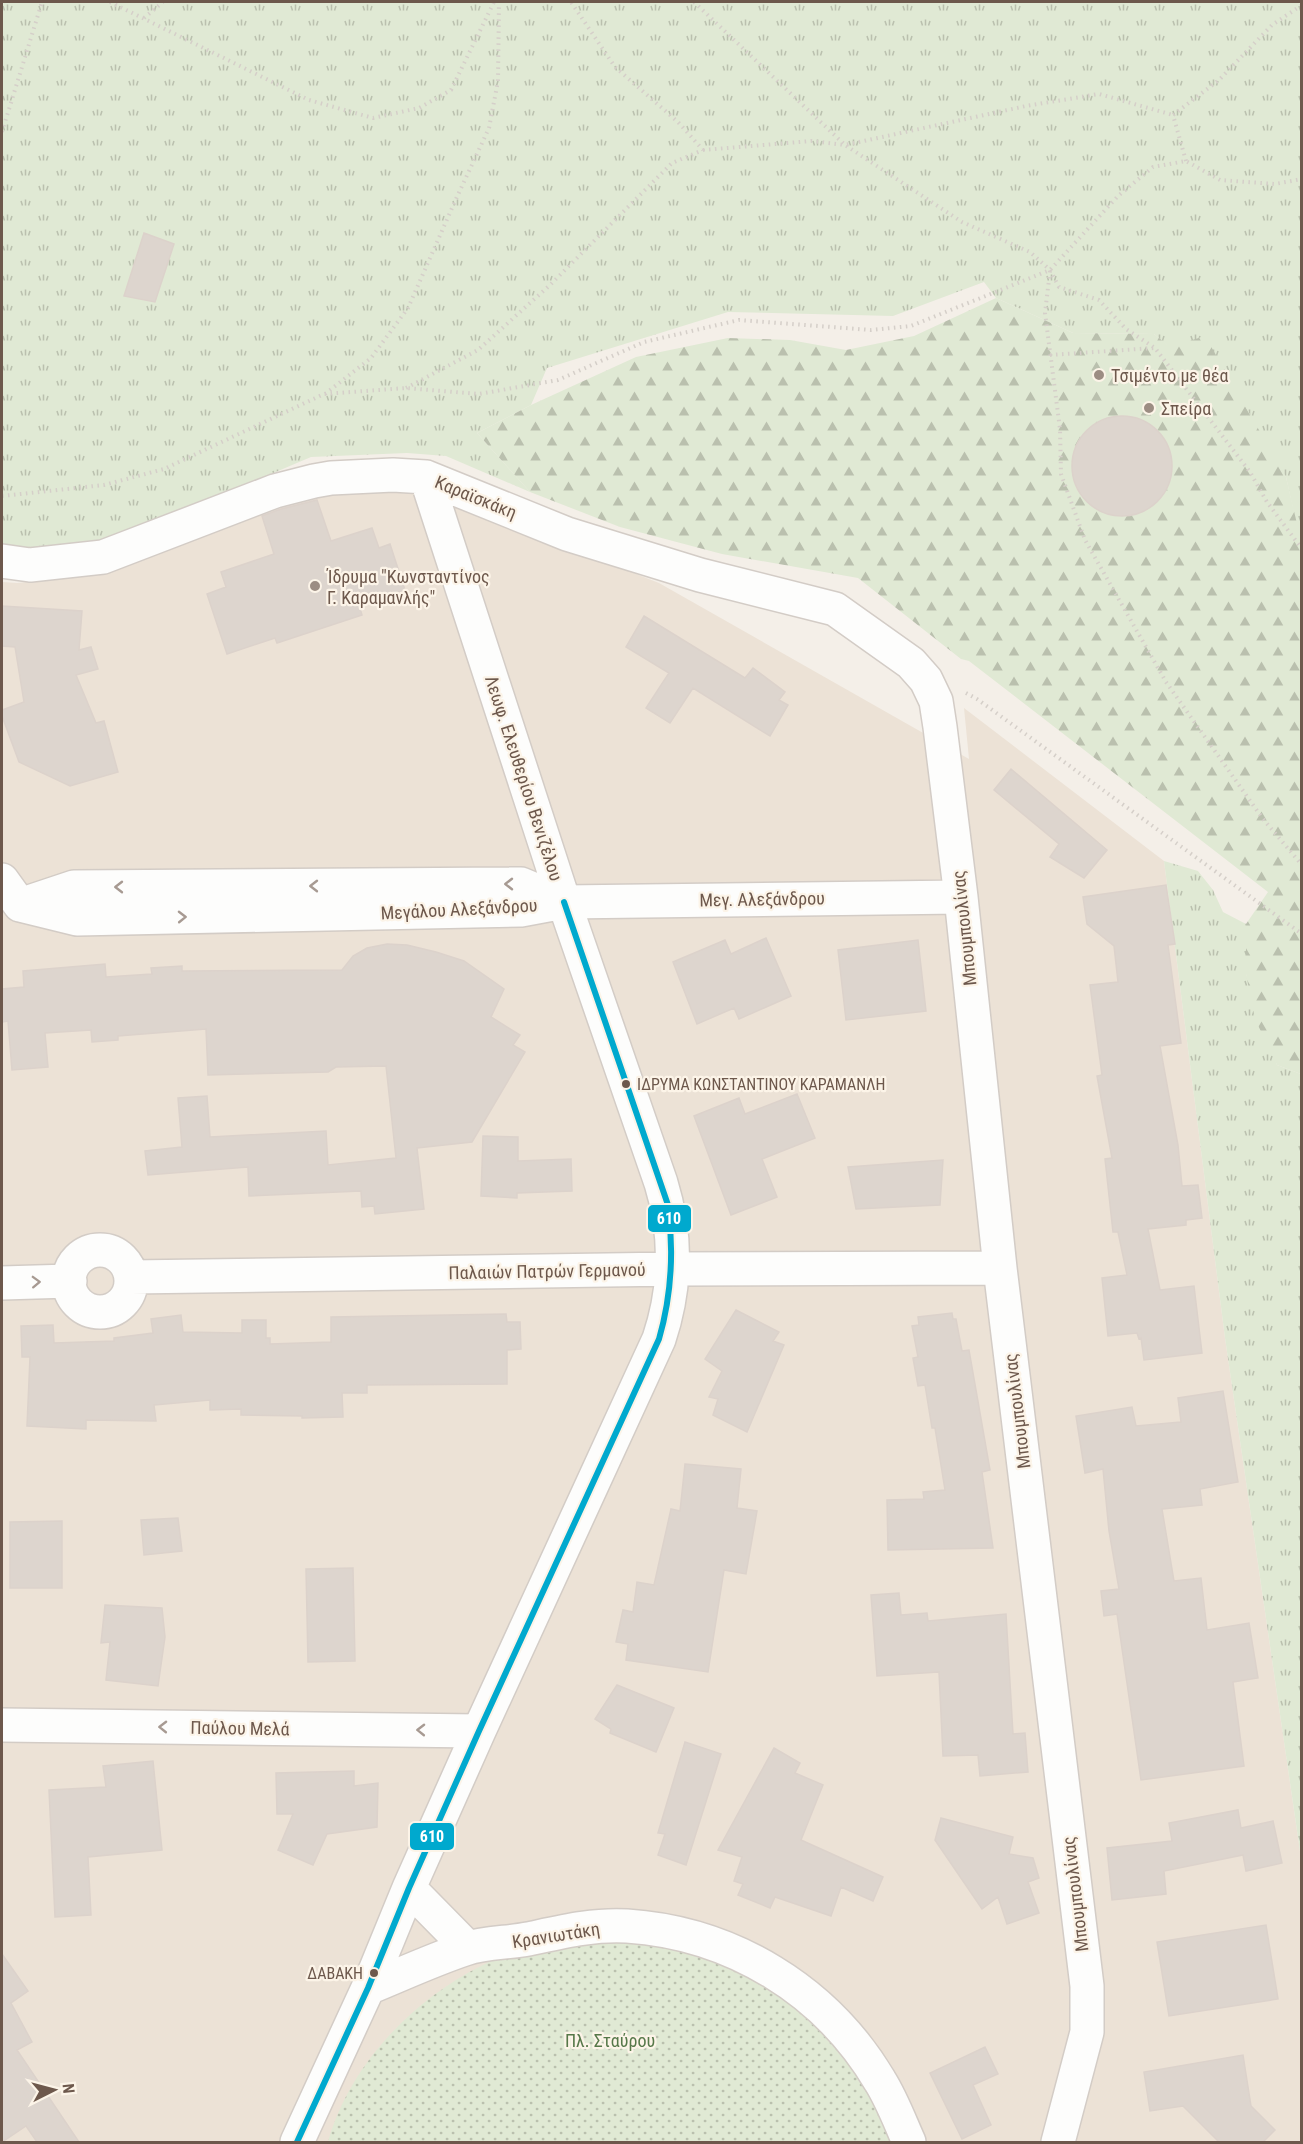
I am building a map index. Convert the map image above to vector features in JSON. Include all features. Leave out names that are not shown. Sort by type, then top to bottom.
[{"type":"street","name":"Καραϊσκάκη","points":[[2,561],[30,565],[102,557],[275,491],[314,481],[393,475],[426,477],[567,534],[700,575],[835,609],[911,663],[926,680]]},
{"type":"street","name":"Λεωφ. Ελευθερίου Βενιζέλου","points":[[297,2142],[368,1988],[409,1888],[479,1731],[659,1339],[667,1317],[673,1269],[672,1232],[668,1205],[564,902],[426,477]]},
{"type":"street","name":"Μπουμπουλίνας","points":[[926,680],[936,701],[961,897],[1000,1268],[1086,1986],[1087,2032],[1058,2142]]},
{"type":"street","name":"Μεγ. Αλεξάνδρου","points":[[564,902],[961,897]]},
{"type":"street","name":"Μεγάλου Αλεξάνδρου","points":[[8,899],[77,919],[520,910],[564,902]]},
{"type":"street","points":[[104,1251],[113,1253],[122,1259],[128,1267],[131,1287],[121,1304],[112,1310],[103,1312],[83,1307],[76,1300],[69,1281],[71,1271],[84,1256],[104,1251]]},
{"type":"street","name":"Παλαιών Πατρών Γερμανού","points":[[131,1277],[673,1269],[1000,1268]]},
{"type":"street","points":[[2,1283],[69,1281]]},
{"type":"street","name":"Παύλου Μελά","points":[[2,1725],[479,1731]]},
{"type":"street","points":[[409,1888],[468,1948]]},
{"type":"street","name":"Κρανιωτάκη","points":[[368,1988],[468,1948],[577,1928],[625,1926],[671,1931],[708,1941],[760,1963],[804,1992],[843,2029],[881,2081],[909,2142]]},
{"type":"path","points":[[2,132],[42,2]]},
{"type":"path","points":[[110,2],[309,100],[373,118],[419,108],[451,90],[494,2]]},
{"type":"path","points":[[144,18],[163,2]]},
{"type":"path","points":[[2,496],[104,485],[164,469],[324,394],[371,358],[408,308],[489,128],[498,81],[499,2]]},
{"type":"path","points":[[571,2],[615,66],[678,123],[703,150]]},
{"type":"path","points":[[694,2],[845,145],[962,222],[1030,252],[1050,270],[1059,286],[1099,300],[1126,329],[1155,348],[1250,472],[1267,502],[1302,549]]},
{"type":"path","points":[[1173,115],[1219,80],[1272,25],[1302,5]]},
{"type":"path","points":[[406,388],[478,350],[550,285],[672,163],[703,150],[811,141],[845,145],[1026,106],[1099,94],[1173,115]]},
{"type":"path","points":[[1173,115],[1186,161]]},
{"type":"path","points":[[324,394],[406,388],[479,394],[558,380],[644,342],[739,320],[871,330],[911,326],[1050,270],[1118,196],[1154,167],[1186,161],[1220,180],[1275,184],[1302,179]]},
{"type":"path","points":[[1050,270],[1045,313],[1060,429],[1061,474],[1086,540],[1166,682],[1263,819],[1302,865]]},
{"type":"path","points":[[1050,355],[1155,348]]},
{"type":"path","points":[[926,680],[962,690],[977,699],[1302,934]]},
{"type":"shaded area","points":[[419,489],[659,583],[969,759],[964,708],[1164,861],[1225,1338],[1301,1858],[1301,2142],[2,2142],[2,582],[17,583],[106,574],[315,494]]},
{"type":"green space","points":[[2,2],[1301,2],[1301,545],[1286,477],[1169,347],[1154,334],[1073,333],[996,298],[984,282],[893,316],[728,312],[547,368],[531,405],[477,433],[530,492],[446,456],[407,453],[311,457],[94,549],[2,549]]},
{"type":"green space","points":[[996,298],[1073,333],[1154,334],[1170,347],[1205,336],[1286,477],[1302,545],[1301,1074],[1277,1065],[1255,1019],[1246,974],[1246,924],[1268,892],[858,578],[722,554],[620,527],[530,492],[477,433],[531,405],[636,357],[728,338],[790,340],[846,350],[914,336]]},
{"type":"green space","points":[[1164,861],[1198,871],[1213,890],[1223,912],[1246,924],[1246,974],[1277,1065],[1301,1074],[1301,1858],[1225,1338]]},
{"type":"green space","name":"Πλ. Σταύρου","points":[[593,1937],[705,1952],[803,2008],[843,2049],[873,2097],[892,2142],[328,2142],[351,2087],[368,2062],[408,2016],[432,1997],[483,1965],[509,1954]]},
{"type":"building","points":[[144,233],[174,244],[155,302],[124,296]]},
{"type":"building","points":[[1122,416],[1141,420],[1157,431],[1168,447],[1172,466],[1168,485],[1157,501],[1141,512],[1122,516],[1103,512],[1087,501],[1076,485],[1072,466],[1076,447],[1087,431],[1103,420]]},
{"type":"building","name":"Ίδρυμα \"Κωνσταντίνος Γ. Καραμανλής\"","points":[[317,500],[331,541],[372,528],[379,548],[390,544],[405,590],[359,605],[362,615],[277,643],[275,638],[227,654],[207,594],[226,587],[221,572],[274,554],[262,516]]},
{"type":"building","points":[[2,606],[82,611],[79,650],[91,647],[98,669],[76,675],[96,723],[104,721],[118,772],[70,786],[19,762],[2,716],[2,710],[24,702],[15,647],[2,646]]},
{"type":"building","points":[[644,616],[745,678],[753,668],[785,692],[779,700],[788,705],[770,736],[693,688],[670,723],[646,708],[669,673],[626,647]]},
{"type":"building","points":[[1011,769],[1107,850],[1084,878],[1050,857],[1059,844],[994,790]]},
{"type":"building","points":[[1166,885],[1175,944],[1168,945],[1181,1043],[1160,1046],[1178,1145],[1182,1186],[1198,1185],[1202,1218],[1186,1220],[1186,1225],[1148,1229],[1160,1290],[1194,1286],[1202,1353],[1144,1360],[1141,1338],[1139,1339],[1137,1333],[1108,1336],[1102,1278],[1127,1275],[1118,1232],[1113,1232],[1105,1159],[1112,1158],[1097,1076],[1102,1075],[1090,985],[1118,982],[1114,946],[1087,924],[1083,897]]},
{"type":"building","points":[[766,938],[791,996],[739,1019],[734,1008],[697,1024],[673,962],[725,940],[731,954]]},
{"type":"building","points":[[918,940],[926,1011],[846,1020],[838,950]]},
{"type":"building","points":[[387,944],[407,945],[464,961],[504,989],[491,1017],[520,1035],[513,1045],[525,1052],[472,1142],[417,1148],[424,1209],[375,1214],[374,1206],[362,1207],[361,1191],[249,1196],[248,1167],[148,1175],[145,1151],[182,1147],[178,1098],[207,1096],[210,1137],[326,1131],[328,1165],[396,1158],[386,1066],[336,1067],[328,1072],[208,1075],[206,1029],[118,1036],[118,1040],[92,1042],[91,1030],[45,1033],[48,1067],[12,1070],[8,1021],[2,1022],[2,989],[24,987],[23,971],[105,964],[106,977],[152,974],[151,968],[182,966],[182,971],[342,970],[353,956],[367,948]]},
{"type":"building","points":[[797,1094],[815,1138],[762,1159],[777,1197],[731,1215],[694,1116],[739,1098],[745,1114]]},
{"type":"building","points":[[483,1136],[518,1137],[518,1161],[571,1159],[572,1191],[517,1193],[517,1198],[481,1196]]},
{"type":"building","points":[[943,1160],[940,1205],[856,1209],[848,1167]]},
{"type":"building","points":[[736,1310],[779,1332],[773,1341],[784,1345],[747,1432],[713,1415],[718,1399],[709,1397],[722,1371],[705,1359]]},
{"type":"building","points":[[952,1313],[953,1319],[956,1319],[962,1351],[969,1350],[990,1470],[982,1472],[993,1548],[888,1550],[887,1500],[924,1499],[923,1492],[945,1490],[925,1385],[918,1386],[913,1358],[918,1357],[912,1326],[919,1325],[918,1317]]},
{"type":"building","points":[[506,1314],[507,1322],[520,1322],[521,1349],[507,1350],[507,1384],[367,1385],[367,1393],[342,1393],[343,1417],[302,1418],[302,1416],[241,1415],[241,1409],[210,1410],[210,1400],[154,1405],[156,1421],[86,1420],[86,1429],[27,1426],[30,1357],[22,1357],[21,1326],[53,1325],[54,1343],[114,1341],[114,1338],[153,1333],[151,1319],[181,1315],[183,1332],[242,1333],[242,1320],[266,1320],[266,1338],[270,1338],[270,1344],[331,1342],[331,1317]]},
{"type":"building","points":[[1223,1391],[1238,1482],[1200,1489],[1202,1505],[1162,1509],[1174,1581],[1201,1578],[1207,1630],[1249,1623],[1258,1678],[1233,1682],[1244,1766],[1141,1780],[1117,1614],[1104,1616],[1101,1591],[1119,1589],[1109,1531],[1103,1469],[1085,1473],[1076,1416],[1132,1407],[1136,1426],[1181,1422],[1178,1398]]},
{"type":"building","points":[[685,1464],[741,1469],[737,1508],[757,1511],[746,1574],[724,1570],[708,1672],[626,1660],[628,1644],[616,1642],[623,1610],[633,1612],[637,1582],[654,1585],[671,1509],[680,1511]]},
{"type":"building","points":[[178,1518],[182,1551],[144,1555],[141,1520]]},
{"type":"building","points":[[62,1521],[62,1588],[10,1588],[10,1522]]},
{"type":"building","points":[[353,1568],[355,1661],[308,1662],[306,1569]]},
{"type":"building","points":[[899,1593],[901,1615],[927,1613],[928,1621],[1006,1614],[1013,1734],[1025,1733],[1028,1772],[980,1776],[978,1755],[943,1756],[939,1672],[877,1676],[871,1595]]},
{"type":"building","points":[[105,1605],[162,1608],[165,1637],[158,1686],[106,1680],[110,1642],[101,1643]]},
{"type":"building","points":[[617,1685],[674,1708],[656,1752],[610,1733],[611,1729],[595,1719]]},
{"type":"building","points":[[685,1742],[721,1754],[686,1865],[658,1855],[665,1834],[658,1833]]},
{"type":"building","points":[[774,1748],[800,1763],[795,1773],[823,1785],[801,1840],[883,1877],[873,1901],[841,1887],[831,1916],[775,1897],[770,1908],[738,1895],[743,1884],[734,1881],[742,1857],[718,1850]]},
{"type":"building","points":[[153,1761],[162,1850],[88,1857],[91,1915],[55,1917],[49,1790],[106,1787],[103,1766]]},
{"type":"building","points":[[354,1771],[354,1786],[378,1783],[377,1827],[327,1834],[313,1865],[278,1850],[293,1814],[277,1814],[276,1773]]},
{"type":"building","points":[[1238,1810],[1241,1828],[1273,1821],[1282,1863],[1246,1871],[1243,1855],[1164,1871],[1166,1894],[1112,1900],[1107,1848],[1172,1841],[1169,1823]]},
{"type":"building","points":[[941,1818],[1013,1837],[1009,1854],[1033,1858],[1039,1878],[1028,1882],[1039,1913],[1007,1924],[998,1897],[982,1909],[935,1840]]},
{"type":"building","points":[[1266,1925],[1278,1999],[1169,2016],[1157,1942]]},
{"type":"building","points":[[2,1954],[28,1991],[11,2003],[32,2042],[17,2050],[79,2142],[37,2142],[26,2126],[2,2142]]},
{"type":"building","points":[[985,2047],[998,2074],[973,2085],[991,2125],[962,2139],[930,2073]]},
{"type":"building","points":[[1243,2055],[1251,2106],[1275,2130],[1263,2142],[1219,2142],[1183,2106],[1150,2111],[1144,2072]]},
{"type":"transit line","name":"610","points":[[297,2142],[368,1988],[409,1888],[479,1731],[659,1339],[667,1306],[671,1272],[668,1205],[564,902]]},
{"type":"place","name":"Τσιμέντο με θέα","points":[[1099,375]]},
{"type":"place","name":"Σπείρα","points":[[1149,408]]},
{"type":"place","name":"Ίδρυμα \"Κωνσταντίνος Γ. Καραμανλής\"","points":[[315,586]]},
{"type":"place","name":"ΙΔΡΥΜΑ ΚΩΝΣΤΑΝΤΙΝΟΥ ΚΑΡΑΜΑΝΛΗ","points":[[626,1084]]},
{"type":"place","name":"ΔΑΒΑΚΗ","points":[[374,1973]]}]
